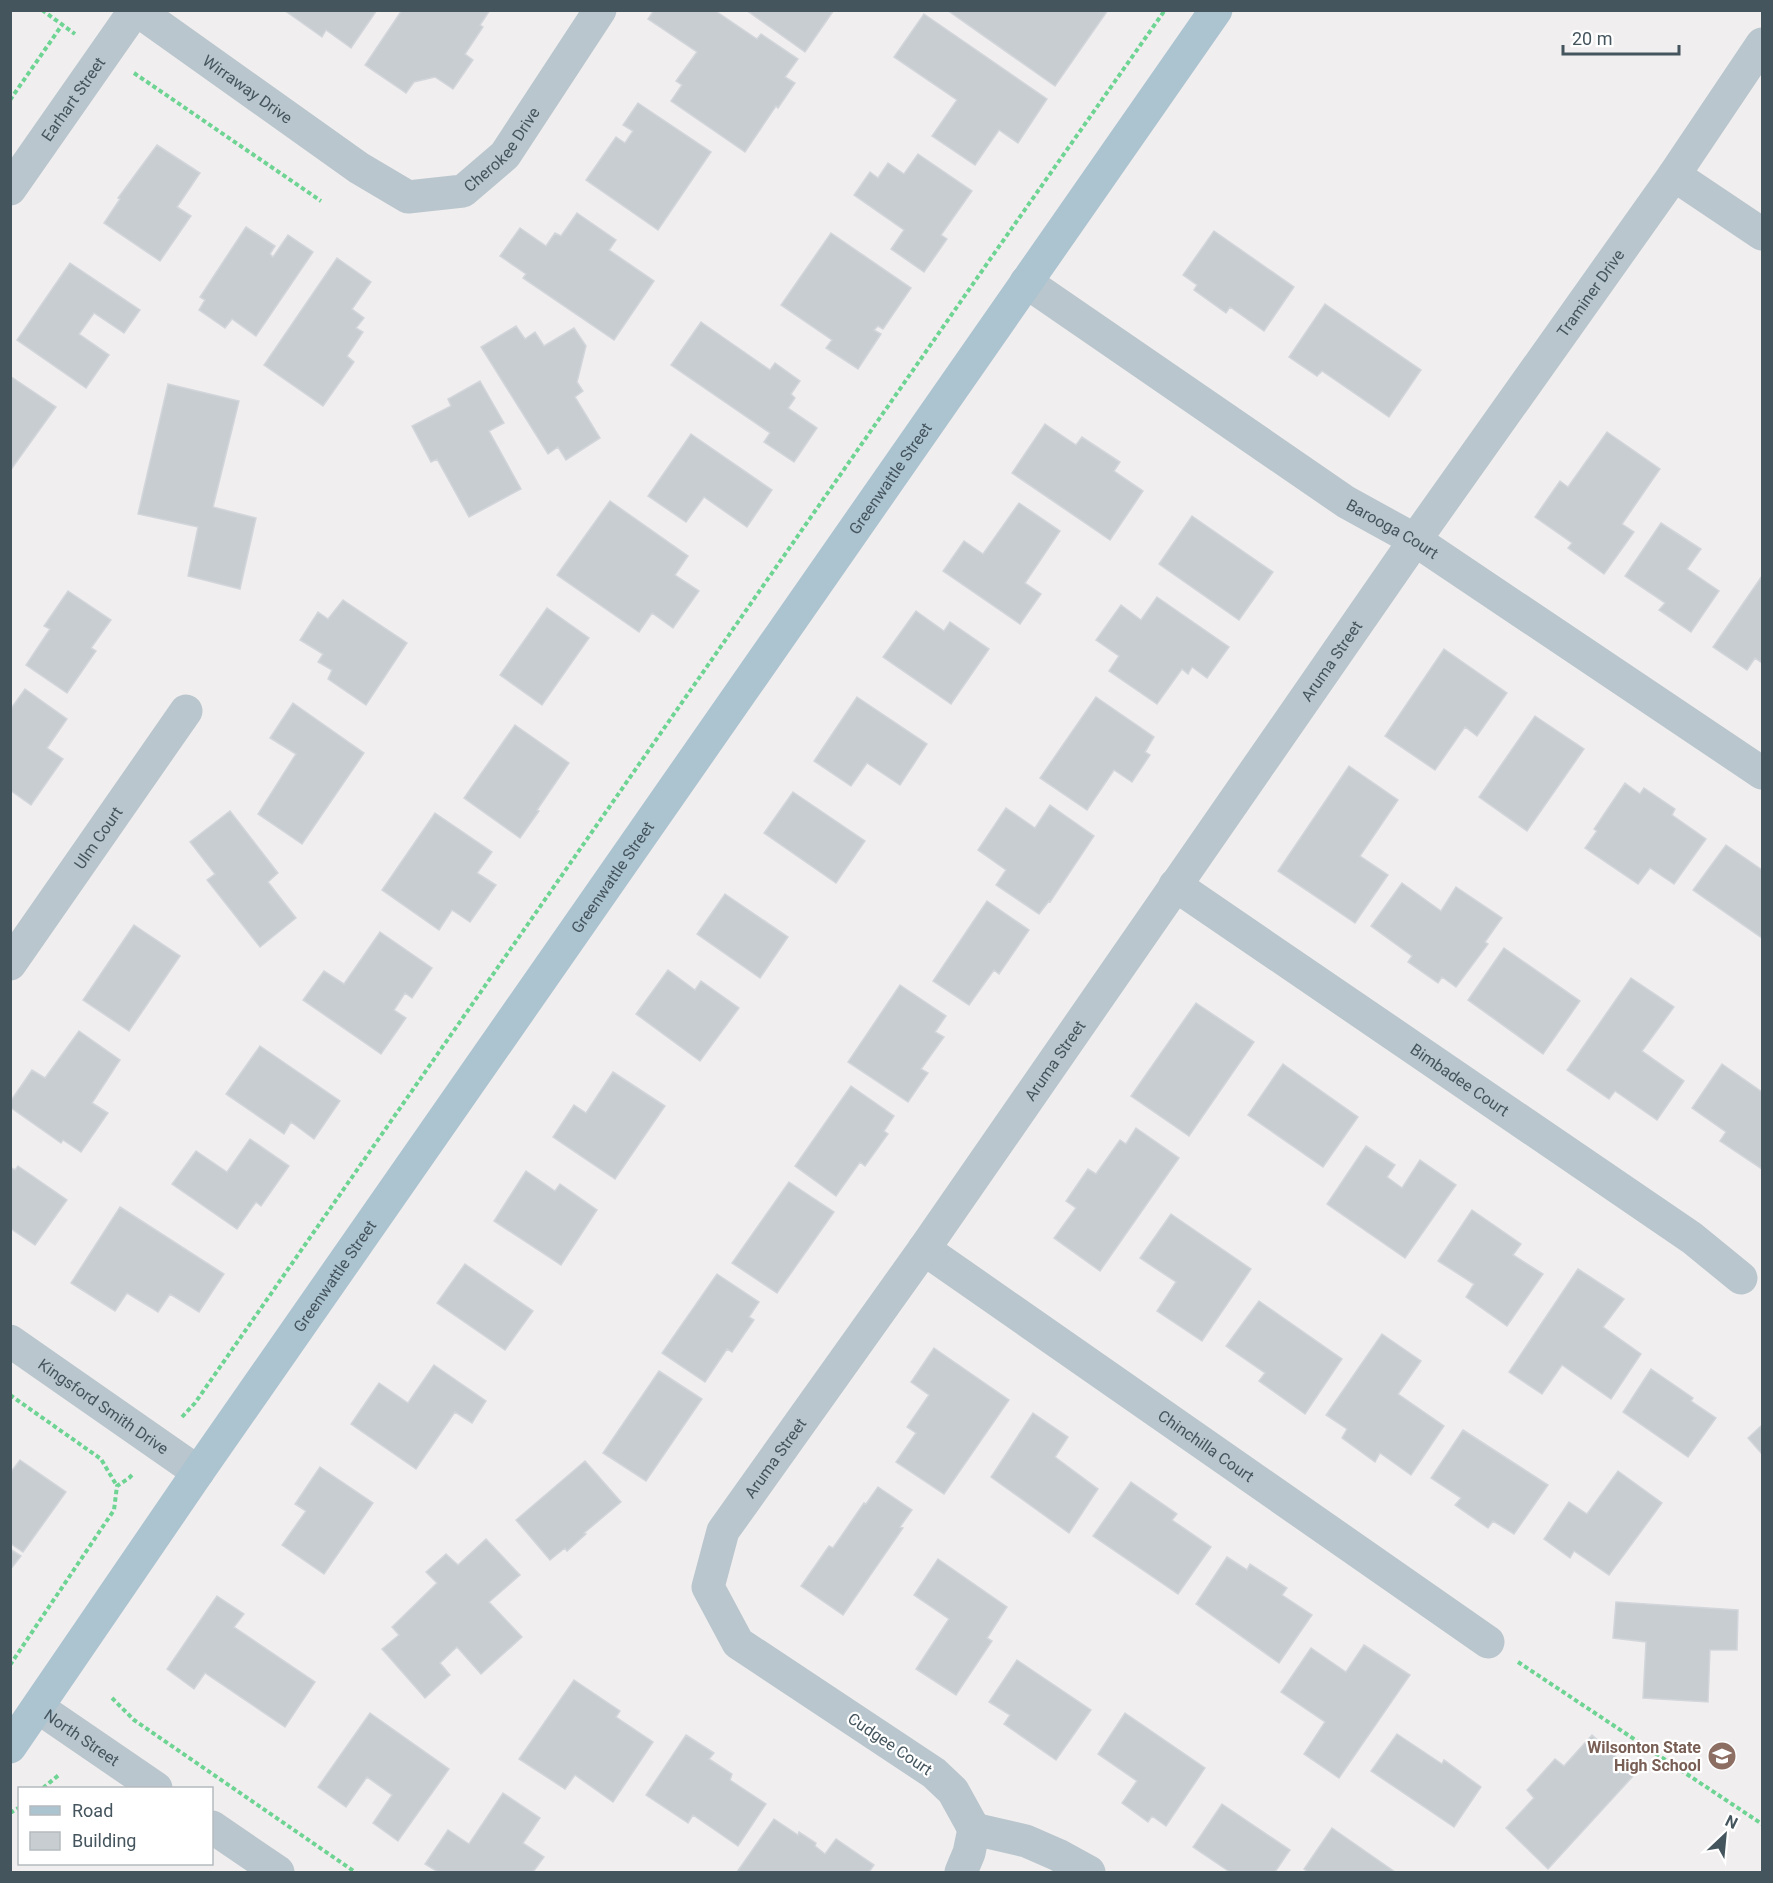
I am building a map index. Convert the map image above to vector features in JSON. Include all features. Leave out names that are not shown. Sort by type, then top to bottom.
[{"type":"main road","name":"Greenwattle Street","points":[[10,1747],[39,1708],[198,1472],[1216,10]]},
{"type":"street","name":"Earhart Street","points":[[10,189],[136,10]]},
{"type":"street","name":"Wirraway Drive","points":[[136,10],[359,168]]},
{"type":"street","name":"Cherokee Drive","points":[[359,168],[408,197],[463,190],[505,155],[600,10]]},
{"type":"street","name":"Traminer Drive","points":[[1414,540],[1674,175],[1762,44]]},
{"type":"street","points":[[1674,175],[1762,234]]},
{"type":"street","name":"Barooga Court","points":[[1026,282],[1346,502],[1414,540],[1762,772]]},
{"type":"street","name":"Aruma Street","points":[[708,1587],[723,1531],[924,1249],[1414,540]]},
{"type":"street","name":"Ulm Court","points":[[10,964],[186,711]]},
{"type":"street","name":"Bimbadee Court","points":[[1175,885],[1692,1238],[1742,1278]]},
{"type":"street","name":"Chinchilla Court","points":[[924,1249],[1488,1642]]},
{"type":"street","name":"Kingsford Smith Drive","points":[[10,1341],[198,1472]]},
{"type":"street","name":"Cudgee Court","points":[[708,1587],[738,1643],[934,1773],[953,1791],[974,1829]]},
{"type":"street","name":"North Street","points":[[39,1708],[155,1787]]},
{"type":"street","points":[[213,1828],[278,1872]]},
{"type":"street","points":[[960,1872],[969,1852],[974,1829],[1026,1841],[1089,1872]]},
{"type":"path","points":[[42,10],[321,201]]},
{"type":"path","points":[[117,1486],[129,1478],[202,1393],[1165,10]]},
{"type":"path","points":[[10,100],[63,25]]},
{"type":"path","points":[[10,1395],[101,1459],[117,1486],[114,1510],[10,1665]]},
{"type":"path","points":[[1488,1642],[1762,1824]]},
{"type":"path","points":[[112,1698],[134,1720],[355,1872]]},
{"type":"path","points":[[44,1787],[60,1774]]},
{"type":"building","points":[[284,10],[377,10],[351,48],[326,30],[322,37]]},
{"type":"building","points":[[402,10],[490,10],[480,25],[483,27],[465,54],[473,60],[453,89],[435,77],[414,82],[406,93],[365,65]]},
{"type":"building","points":[[654,10],[714,10],[757,39],[761,34],[798,59],[785,77],[795,83],[778,108],[776,106],[745,152],[671,101],[682,85],[676,81],[697,52],[648,19]]},
{"type":"building","points":[[746,10],[834,10],[805,52]]},
{"type":"building","points":[[947,10],[1108,10],[1055,86]]},
{"type":"building","points":[[924,14],[1047,99],[1018,143],[999,130],[975,165],[932,136],[957,100],[894,57]]},
{"type":"building","points":[[638,103],[711,152],[658,230],[586,180],[616,137],[625,143],[633,131],[623,125]]},
{"type":"building","points":[[157,145],[200,173],[177,207],[191,216],[160,261],[104,223],[120,199],[118,198]]},
{"type":"building","points":[[918,154],[972,191],[941,235],[947,239],[924,272],[891,249],[904,230],[854,195],[870,172],[878,178],[888,163],[904,174]]},
{"type":"building","points":[[577,213],[616,240],[609,250],[654,281],[614,340],[523,278],[526,274],[500,256],[520,228],[546,246],[555,233],[561,236]]},
{"type":"building","points":[[246,227],[275,246],[270,254],[273,257],[288,235],[313,252],[256,336],[232,319],[225,328],[199,310],[205,300],[200,297]]},
{"type":"building","points":[[1214,231],[1294,287],[1264,331],[1230,307],[1226,313],[1194,290],[1197,285],[1183,275]]},
{"type":"building","points":[[831,233],[911,288],[883,329],[878,326],[874,330],[881,334],[858,369],[826,348],[832,340],[781,305]]},
{"type":"building","points":[[337,258],[371,282],[352,309],[364,318],[356,328],[363,332],[347,356],[354,362],[323,406],[264,365]]},
{"type":"building","points":[[70,263],[140,310],[124,333],[94,313],[79,334],[109,355],[86,388],[17,340]]},
{"type":"building","points":[[1325,304],[1421,370],[1389,417],[1322,371],[1317,376],[1289,357]]},
{"type":"building","points":[[701,322],[770,370],[775,363],[800,381],[791,394],[795,398],[788,408],[817,428],[794,462],[764,442],[770,433],[671,365]]},
{"type":"building","points":[[516,326],[525,339],[535,332],[544,346],[574,328],[586,346],[577,382],[583,391],[575,397],[600,438],[566,460],[558,447],[548,454],[481,347]]},
{"type":"building","points":[[10,376],[56,407],[10,471]]},
{"type":"building","points":[[480,381],[504,423],[489,431],[521,489],[469,517],[437,459],[431,462],[412,426],[451,406],[448,399]]},
{"type":"building","points":[[168,384],[239,401],[213,507],[256,518],[240,589],[188,576],[198,527],[138,514]]},
{"type":"building","points":[[1045,424],[1076,445],[1082,437],[1120,462],[1114,471],[1143,491],[1110,540],[1012,473]]},
{"type":"building","points":[[1607,432],[1660,469],[1622,524],[1634,532],[1604,574],[1568,548],[1572,543],[1535,517],[1560,481],[1568,487]]},
{"type":"building","points":[[691,434],[772,490],[747,527],[704,497],[686,522],[648,496]]},
{"type":"building","points":[[610,501],[688,556],[675,575],[699,591],[673,628],[652,613],[639,632],[557,575]]},
{"type":"building","points":[[1019,503],[1060,531],[1025,583],[1041,594],[1020,624],[943,571],[964,541],[983,554]]},
{"type":"building","points":[[1192,516],[1273,572],[1239,620],[1159,564]]},
{"type":"building","points":[[1661,523],[1701,549],[1687,569],[1719,591],[1691,632],[1659,610],[1665,603],[1625,576]]},
{"type":"building","points":[[1762,576],[1762,663],[1755,658],[1747,670],[1713,647]]},
{"type":"building","points":[[68,591],[111,620],[91,648],[96,651],[67,693],[26,665],[50,629],[44,626]]},
{"type":"building","points":[[1157,597],[1229,647],[1207,678],[1192,667],[1188,674],[1182,669],[1157,704],[1109,671],[1119,656],[1096,640],[1121,605],[1141,620]]},
{"type":"building","points":[[343,600],[407,643],[366,705],[328,679],[332,670],[318,662],[323,654],[300,640],[318,612],[328,619]]},
{"type":"building","points":[[547,608],[589,638],[542,705],[500,675]]},
{"type":"building","points":[[916,611],[944,631],[950,622],[989,649],[951,704],[883,657]]},
{"type":"building","points":[[1444,649],[1507,693],[1477,736],[1465,727],[1435,770],[1385,736]]},
{"type":"building","points":[[25,689],[67,719],[47,748],[63,759],[31,805],[10,790],[10,710]]},
{"type":"building","points":[[857,697],[927,744],[900,785],[867,763],[851,786],[814,761]]},
{"type":"building","points":[[1096,697],[1154,737],[1145,752],[1150,755],[1132,782],[1114,770],[1087,810],[1040,778]]},
{"type":"building","points":[[293,703],[364,753],[302,844],[258,814],[296,754],[270,738]]},
{"type":"building","points":[[1535,716],[1584,749],[1527,831],[1479,797]]},
{"type":"building","points":[[515,725],[569,763],[520,838],[464,798]]},
{"type":"building","points":[[1349,766],[1398,800],[1360,856],[1388,875],[1355,923],[1278,871]]},
{"type":"building","points":[[1625,783],[1640,794],[1644,788],[1675,809],[1672,815],[1706,839],[1674,884],[1650,868],[1638,884],[1585,848],[1597,831],[1594,829]]},
{"type":"building","points":[[793,792],[865,841],[836,883],[764,833]]},
{"type":"building","points":[[1050,805],[1094,836],[1050,902],[1039,914],[996,885],[1006,870],[978,850],[1006,808],[1035,828]]},
{"type":"building","points":[[230,811],[278,873],[268,882],[296,918],[260,947],[207,880],[215,874],[190,842]]},
{"type":"building","points":[[435,813],[492,852],[477,873],[496,885],[470,922],[452,910],[439,930],[382,890]]},
{"type":"building","points":[[1726,845],[1762,870],[1762,938],[1693,890]]},
{"type":"building","points":[[1402,883],[1441,911],[1456,887],[1502,918],[1485,942],[1488,944],[1456,987],[1442,977],[1438,983],[1408,962],[1412,956],[1371,926]]},
{"type":"building","points":[[725,894],[788,937],[760,978],[697,934]]},
{"type":"building","points":[[987,901],[1029,930],[999,974],[994,970],[969,1005],[933,981]]},
{"type":"building","points":[[134,925],[180,956],[129,1031],[83,1000]]},
{"type":"building","points":[[380,932],[432,968],[412,998],[405,993],[394,1010],[406,1018],[381,1054],[303,1000],[324,971],[344,984]]},
{"type":"building","points":[[1504,948],[1580,1001],[1543,1054],[1468,1000]]},
{"type":"building","points":[[668,970],[695,990],[701,981],[739,1008],[700,1061],[636,1014]]},
{"type":"building","points":[[1631,978],[1674,1007],[1642,1051],[1684,1081],[1657,1120],[1615,1091],[1609,1099],[1567,1070]]},
{"type":"building","points":[[900,985],[946,1016],[935,1032],[944,1037],[921,1069],[928,1073],[908,1102],[848,1062]]},
{"type":"building","points":[[1196,1003],[1254,1042],[1189,1136],[1131,1096]]},
{"type":"building","points":[[79,1031],[120,1060],[92,1103],[108,1113],[81,1152],[63,1140],[61,1143],[10,1107],[10,1102],[32,1070],[45,1078]]},
{"type":"building","points":[[260,1046],[340,1101],[314,1139],[291,1122],[284,1134],[226,1094]]},
{"type":"building","points":[[1283,1064],[1358,1117],[1323,1167],[1248,1115]]},
{"type":"building","points":[[1722,1064],[1762,1092],[1762,1169],[1720,1141],[1726,1132],[1692,1108]]},
{"type":"building","points":[[613,1072],[665,1106],[615,1179],[553,1137],[574,1105],[586,1113]]},
{"type":"building","points":[[851,1086],[894,1116],[884,1131],[888,1134],[865,1166],[860,1162],[836,1196],[795,1166]]},
{"type":"building","points":[[1136,1128],[1179,1158],[1100,1271],[1054,1238],[1076,1208],[1066,1201],[1088,1169],[1096,1174],[1120,1140],[1126,1144]]},
{"type":"building","points":[[250,1139],[289,1166],[261,1206],[256,1202],[237,1229],[172,1184],[196,1151],[227,1172]]},
{"type":"building","points":[[1366,1146],[1395,1165],[1387,1177],[1402,1188],[1420,1160],[1456,1185],[1405,1258],[1327,1204]]},
{"type":"building","points":[[18,1166],[67,1200],[35,1245],[10,1228],[10,1167],[15,1170]]},
{"type":"building","points":[[526,1171],[555,1191],[560,1184],[597,1210],[561,1265],[494,1221]]},
{"type":"building","points":[[789,1182],[834,1212],[777,1293],[732,1263]]},
{"type":"building","points":[[120,1207],[224,1274],[199,1312],[170,1294],[158,1312],[127,1293],[115,1311],[71,1283]]},
{"type":"building","points":[[1472,1210],[1521,1244],[1513,1255],[1543,1274],[1507,1326],[1466,1297],[1474,1284],[1438,1261]]},
{"type":"building","points":[[1171,1214],[1251,1269],[1202,1341],[1157,1311],[1176,1282],[1140,1258]]},
{"type":"building","points":[[465,1264],[533,1311],[505,1350],[437,1303]]},
{"type":"building","points":[[1578,1269],[1624,1299],[1603,1327],[1641,1354],[1611,1399],[1562,1365],[1542,1394],[1509,1372]]},
{"type":"building","points":[[717,1274],[759,1302],[749,1317],[754,1320],[732,1352],[727,1349],[705,1382],[662,1353]]},
{"type":"building","points":[[1259,1301],[1342,1359],[1305,1414],[1259,1381],[1265,1373],[1226,1346]]},
{"type":"building","points":[[1382,1334],[1421,1361],[1398,1394],[1444,1426],[1411,1475],[1380,1453],[1375,1462],[1342,1438],[1347,1429],[1326,1415]]},
{"type":"building","points":[[934,1348],[1009,1400],[944,1494],[896,1462],[916,1433],[907,1427],[929,1395],[911,1382]]},
{"type":"building","points":[[434,1365],[486,1401],[472,1423],[455,1412],[416,1469],[351,1424],[379,1383],[408,1403]]},
{"type":"building","points":[[1651,1369],[1693,1398],[1691,1401],[1716,1418],[1688,1457],[1623,1412]]},
{"type":"building","points":[[659,1371],[702,1399],[646,1481],[603,1453]]},
{"type":"building","points":[[1033,1413],[1068,1437],[1055,1457],[1098,1489],[1069,1533],[991,1477]]},
{"type":"building","points":[[1762,1425],[1762,1454],[1748,1438]]},
{"type":"building","points":[[1463,1430],[1548,1485],[1514,1534],[1493,1521],[1488,1528],[1455,1505],[1461,1498],[1431,1478]]},
{"type":"building","points":[[20,1460],[66,1492],[23,1552],[10,1543],[10,1473]]},
{"type":"building","points":[[585,1461],[621,1502],[584,1533],[586,1534],[567,1551],[565,1548],[550,1560],[516,1520]]},
{"type":"building","points":[[320,1467],[373,1503],[324,1574],[282,1545],[306,1511],[295,1504]]},
{"type":"building","points":[[1618,1471],[1662,1503],[1609,1575],[1574,1551],[1570,1558],[1544,1539],[1569,1502],[1587,1514]]},
{"type":"building","points":[[1131,1482],[1177,1514],[1172,1520],[1211,1547],[1178,1594],[1093,1536]]},
{"type":"building","points":[[878,1487],[912,1510],[900,1527],[903,1528],[843,1615],[801,1586],[829,1546],[833,1548]]},
{"type":"building","points":[[486,1539],[520,1575],[489,1602],[522,1637],[481,1674],[457,1647],[440,1663],[450,1675],[425,1698],[382,1649],[399,1635],[392,1627],[437,1583],[426,1572],[446,1554],[458,1565]]},
{"type":"building","points":[[10,1549],[21,1556],[10,1570]]},
{"type":"building","points":[[1227,1557],[1247,1570],[1250,1564],[1287,1588],[1282,1595],[1312,1615],[1279,1663],[1196,1604]]},
{"type":"building","points":[[938,1559],[1007,1607],[987,1638],[992,1641],[956,1695],[916,1669],[949,1619],[914,1595]]},
{"type":"building","points":[[217,1596],[244,1614],[234,1627],[315,1682],[285,1727],[205,1673],[194,1689],[167,1669]]},
{"type":"building","points":[[1616,1602],[1738,1610],[1737,1650],[1710,1650],[1708,1702],[1643,1698],[1646,1642],[1613,1638]]},
{"type":"building","points":[[1364,1645],[1410,1675],[1339,1778],[1304,1754],[1325,1722],[1281,1692],[1311,1648],[1346,1672]]},
{"type":"building","points":[[1017,1660],[1091,1710],[1056,1760],[1004,1724],[1010,1715],[989,1702]]},
{"type":"building","points":[[574,1680],[620,1711],[616,1717],[653,1742],[613,1802],[575,1775],[565,1789],[519,1759]]},
{"type":"building","points":[[370,1713],[449,1769],[398,1841],[373,1823],[392,1795],[367,1777],[346,1807],[318,1787]]},
{"type":"building","points":[[1125,1713],[1205,1768],[1166,1826],[1152,1816],[1148,1822],[1122,1803],[1137,1781],[1098,1754]]},
{"type":"building","points":[[1397,1734],[1442,1764],[1444,1760],[1481,1787],[1454,1827],[1371,1771]]},
{"type":"building","points":[[686,1735],[714,1753],[709,1759],[732,1774],[730,1780],[766,1804],[738,1846],[693,1815],[688,1823],[646,1795]]},
{"type":"building","points":[[1592,1735],[1635,1774],[1548,1869],[1506,1828],[1534,1798],[1527,1790],[1555,1759],[1564,1766]]},
{"type":"building","points":[[503,1793],[540,1818],[523,1843],[544,1857],[533,1872],[438,1872],[425,1864],[448,1830],[469,1844]]},
{"type":"building","points":[[1222,1804],[1290,1850],[1275,1872],[1230,1872],[1193,1847]]},
{"type":"building","points":[[774,1819],[798,1835],[799,1832],[816,1843],[815,1846],[825,1854],[836,1839],[874,1865],[869,1872],[737,1872]]},
{"type":"building","points":[[1332,1828],[1395,1872],[1308,1872],[1304,1869]]},
{"type":"place","name":"Wilsonton State High School","points":[[1722,1756]]}]
